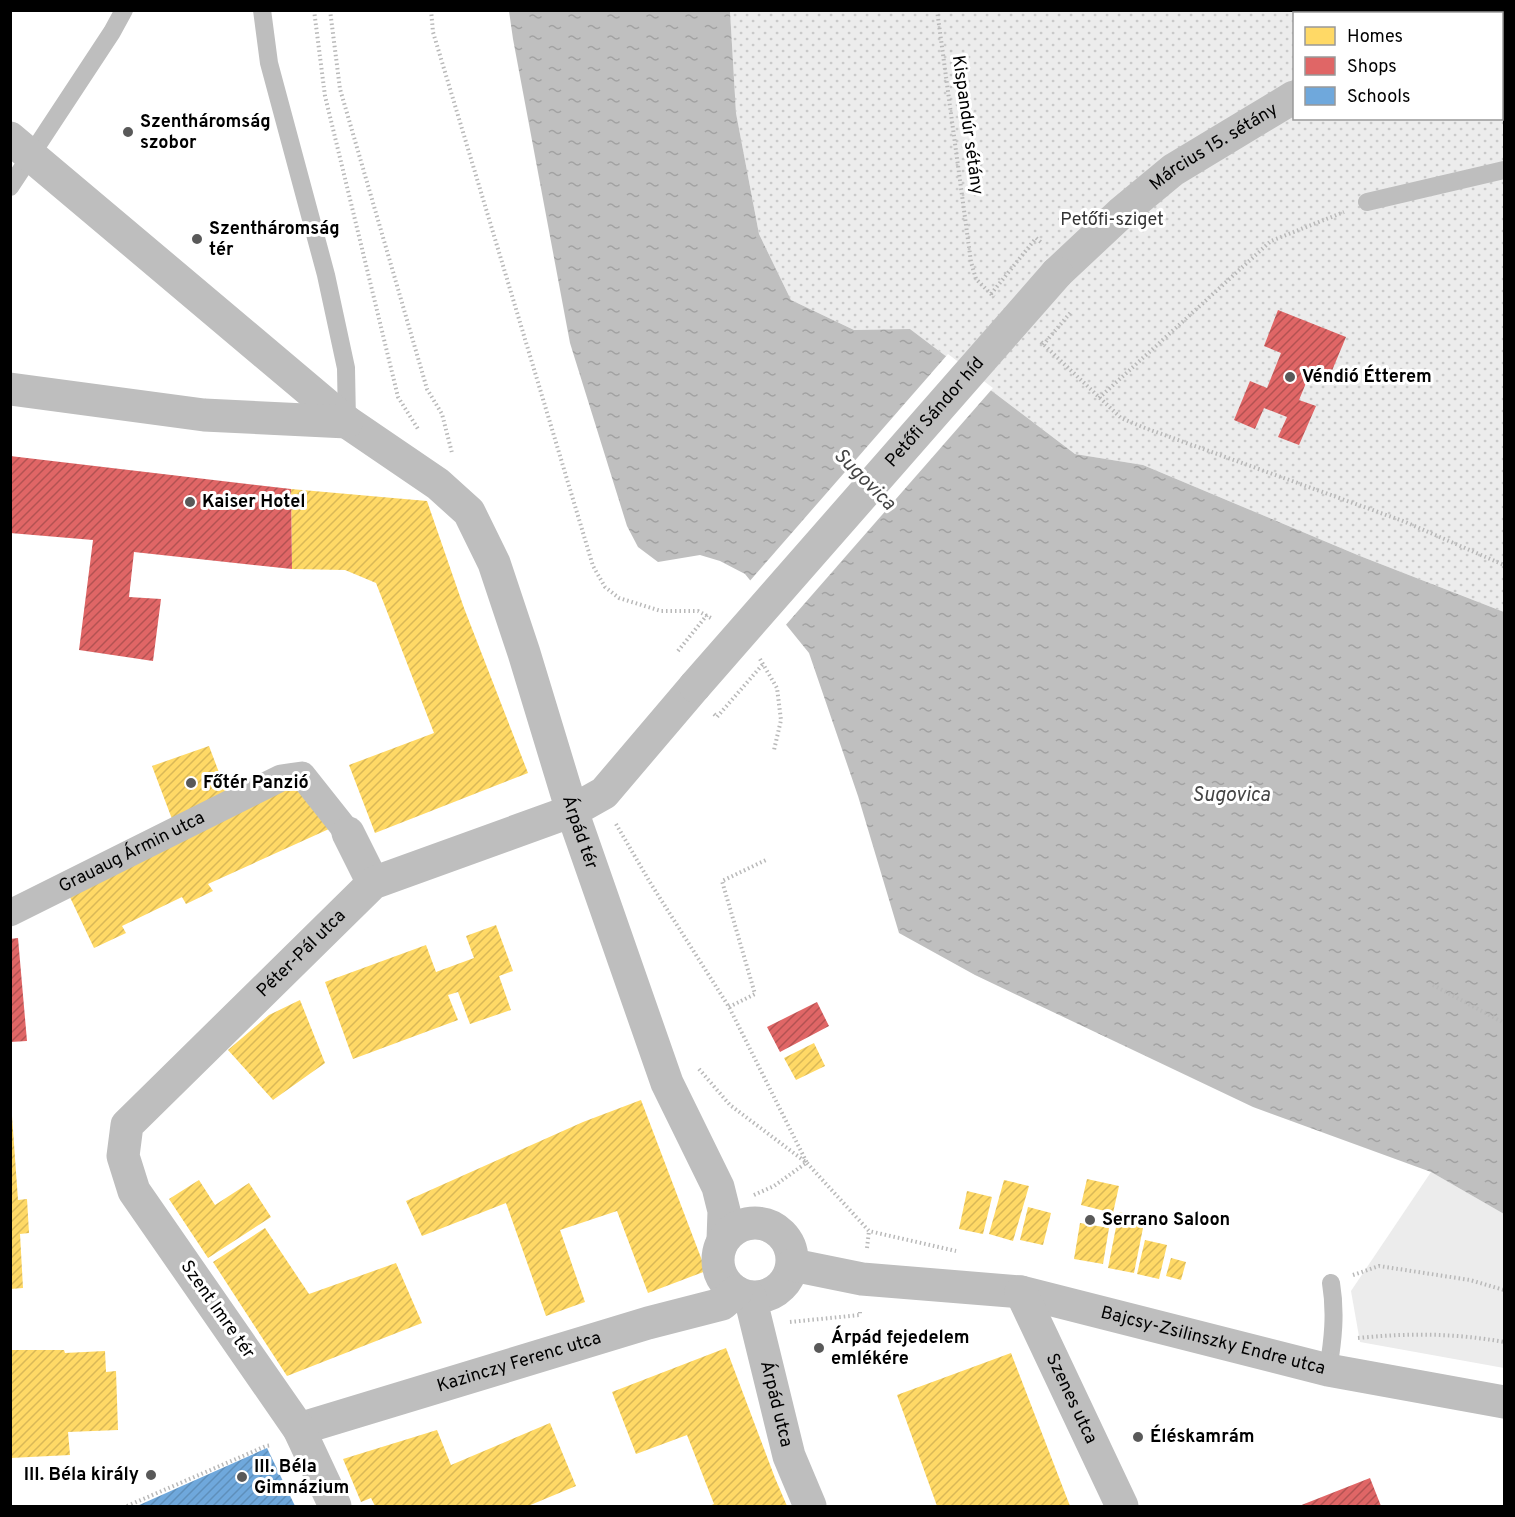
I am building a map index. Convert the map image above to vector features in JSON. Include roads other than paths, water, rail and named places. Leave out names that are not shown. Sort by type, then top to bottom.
[{"type":"street","name":"Március 15. sétány","points":[[1057,273],[1121,213],[1173,170],[1293,99]]},
{"type":"street","points":[[21,146],[347,422]]},
{"type":"street","name":"Petőfi Sándor híd","points":[[572,811],[604,793],[1057,273]]},
{"type":"street","points":[[10,389],[204,415],[347,422]]},
{"type":"street","name":"Árpád tér","points":[[347,422],[446,470],[494,563],[572,811],[667,1083],[718,1187],[724,1211],[723,1240],[718,1254],[718,1268],[725,1282],[743,1295]]},
{"type":"street","name":"Grauaug Ármin utca","points":[[10,913],[281,778],[302,775],[348,833],[373,883]]},
{"type":"street","name":"Péter-Pál utca","points":[[134,1191],[123,1156],[127,1125],[373,883],[572,811]]},
{"type":"street","name":"Árpád tér","points":[[718,1187],[754,1222],[765,1223],[776,1228],[789,1250]]},
{"type":"street","name":"Szent Imre tér","points":[[134,1191],[302,1436],[335,1506]]},
{"type":"street","points":[[723,1240],[731,1231],[754,1222]]},
{"type":"street","points":[[743,1295],[765,1296],[778,1290],[788,1279],[789,1250]]},
{"type":"street","name":"Bajcsy-Zsilinszky Endre utca","points":[[789,1250],[862,1279],[1021,1292],[1330,1355],[1504,1402]]},
{"type":"street","name":"Szenes utca","points":[[1021,1292],[1122,1506]]},
{"type":"street","name":"Kazinczy Ferenc utca","points":[[302,1436],[637,1326],[722,1304],[743,1295]]},
{"type":"street","name":"Árpád utca","points":[[743,1295],[789,1456],[810,1506]]},
{"type":"lane","points":[[10,188],[21,146],[112,32],[124,10]]},
{"type":"lane","points":[[262,10],[269,63],[327,275],[346,368],[347,422]]},
{"type":"lane","points":[[1367,202],[1504,170]]},
{"type":"lane","points":[[1330,1355],[1335,1307],[1331,1283]]},
{"type":"water","name":"Sugovica","points":[[509,11],[730,11],[736,113],[759,234],[791,300],[854,330],[910,329],[1075,454],[1143,465],[1360,556],[1504,612],[1504,1214],[1431,1172],[1253,1107],[975,975],[899,933],[858,796],[809,653],[745,574],[720,561],[700,555],[658,562],[638,547],[627,526],[570,343]]},
{"type":"place","name":"Szentháromság szobor","points":[[128,132]]},
{"type":"place","name":"Szentháromság tér","points":[[197,239]]},
{"type":"place","name":"Véndió Étterem","points":[[1290,377]]},
{"type":"place","name":"Kaiser Hotel","points":[[190,502]]},
{"type":"place","name":"Főtér Panzió","points":[[191,783]]},
{"type":"place","name":"Serrano Saloon","points":[[1090,1220]]},
{"type":"place","name":"Árpád fejedelem emlékére","points":[[819,1348]]},
{"type":"place","name":"Éléskamrám","points":[[1138,1437]]},
{"type":"place","name":"III. Béla király","points":[[151,1475]]},
{"type":"place","name":"III. Béla Gimnázium","points":[[242,1477]]},
{"type":"park label","name":"Petőfi-sziget","points":[[1112,220]]}]
